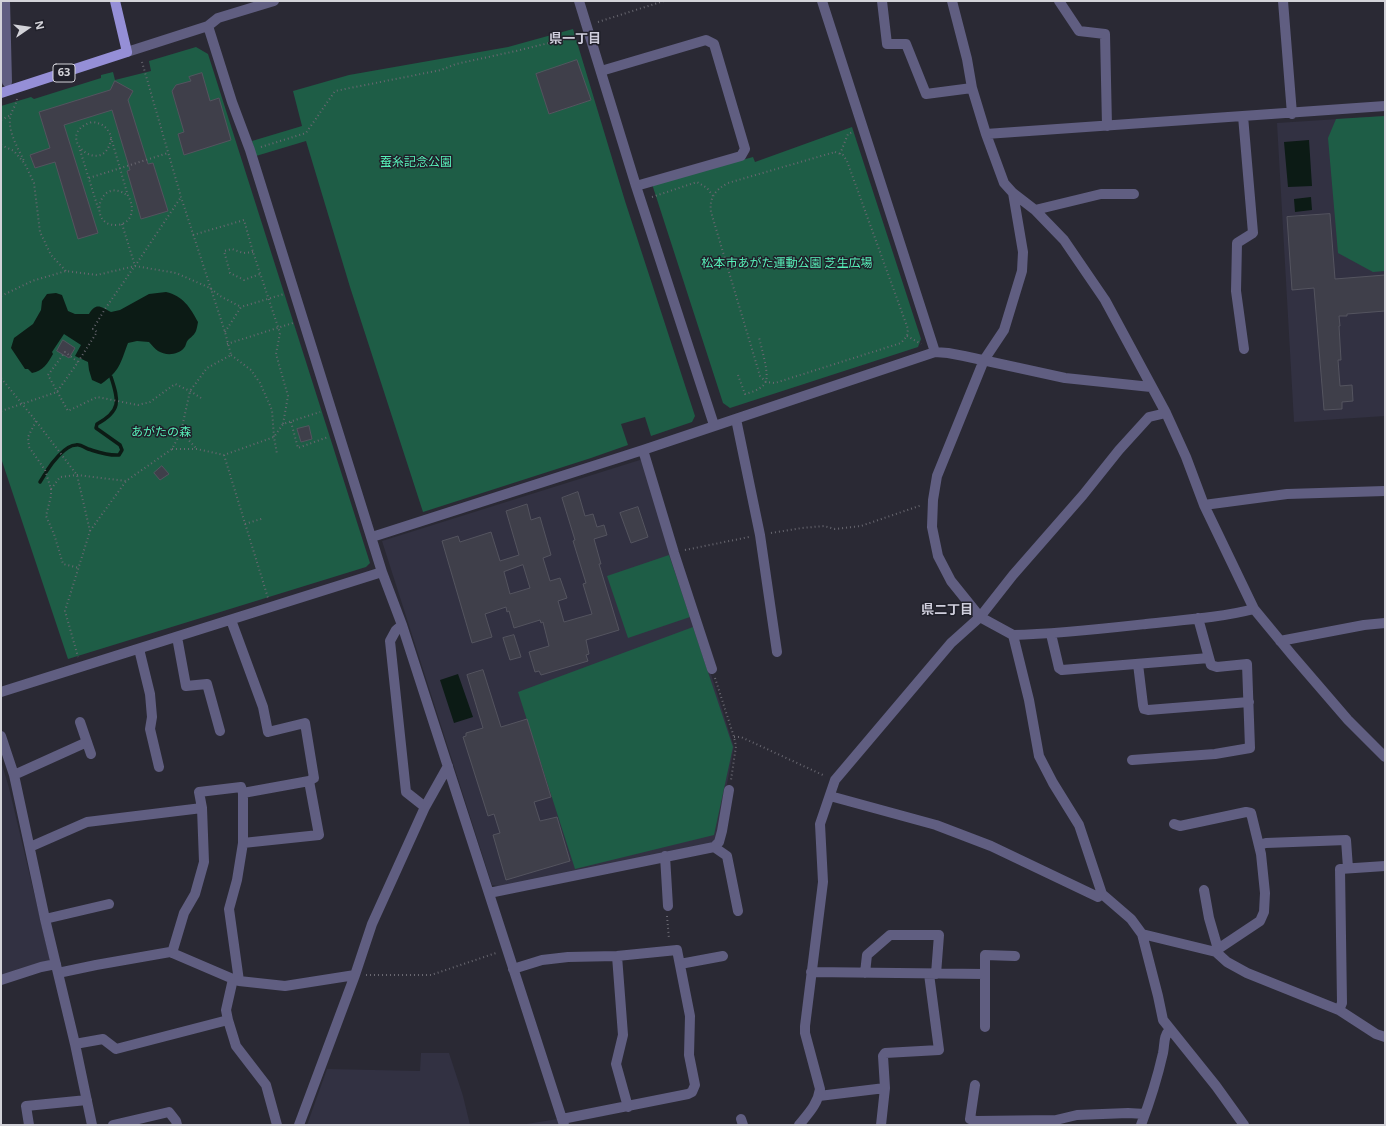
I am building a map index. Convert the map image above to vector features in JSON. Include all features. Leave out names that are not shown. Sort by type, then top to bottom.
[{"type":"main road","points":[[115,1],[127,52]]},
{"type":"main road","name":"63","points":[[1,93],[127,52]]},
{"type":"street","points":[[5,1],[8,82]]},
{"type":"street","points":[[127,52],[208,26],[218,18],[274,1]]},
{"type":"street","points":[[579,1],[636,186],[714,425]]},
{"type":"street","points":[[822,1],[935,352]]},
{"type":"street","points":[[882,1],[887,44],[906,44],[926,94],[972,88]]},
{"type":"street","points":[[952,1],[967,58],[972,88],[986,134],[1004,183],[1013,193],[1035,210],[1064,240],[1105,300],[1166,413],[1186,456],[1204,505],[1254,609],[1348,720],[1385,757]]},
{"type":"street","points":[[1060,1],[1079,32],[1105,34],[1107,126]]},
{"type":"street","points":[[1283,1],[1292,114]]},
{"type":"street","points":[[208,26],[232,102],[250,150],[382,572],[402,625],[488,892],[513,969],[563,1122],[692,1092],[694,1089],[689,1055],[690,1016],[677,950],[617,956],[568,956],[542,960],[513,969]]},
{"type":"street","points":[[601,71],[706,40],[714,44],[745,149],[741,156],[636,186]]},
{"type":"street","points":[[986,134],[1243,116],[1292,114],[1385,106]]},
{"type":"street","points":[[1243,116],[1253,233],[1237,243],[1236,291],[1244,349]]},
{"type":"street","points":[[1013,193],[1023,252],[1022,271],[1004,330],[984,360],[937,476],[932,527],[938,556],[951,581],[980,617],[1013,635],[1051,634],[1230,615],[1254,609]]},
{"type":"street","points":[[1035,210],[1101,194],[1134,194]]},
{"type":"street","points":[[372,537],[643,450],[935,352],[984,360],[1065,378],[1151,387]]},
{"type":"street","points":[[799,1125],[816,1103],[820,1089],[805,1033],[811,972],[824,882],[820,824],[835,780],[950,643],[980,617],[1013,575],[1083,495],[1119,450],[1149,417],[1166,413]]},
{"type":"street","points":[[736,419],[760,535],[777,652]]},
{"type":"street","points":[[643,450],[674,553],[712,669]]},
{"type":"street","points":[[1204,505],[1287,494],[1385,490]]},
{"type":"street","points":[[1,692],[382,572]]},
{"type":"street","points":[[1132,760],[1215,754],[1250,748],[1247,664],[1217,667],[1211,665],[1198,618]]},
{"type":"street","points":[[231,620],[263,707],[268,732],[305,723],[314,778],[309,781],[243,793]]},
{"type":"street","points":[[1280,641],[1364,625],[1385,623]]},
{"type":"street","points":[[402,625],[396,630],[390,641],[406,792],[425,807]]},
{"type":"street","points":[[1051,634],[1059,668],[1062,670],[1209,658]]},
{"type":"street","points":[[1013,635],[1029,700],[1039,756],[1053,783],[1079,825],[1102,894],[1131,919],[1142,934],[1163,1020],[1216,1086],[1244,1125]]},
{"type":"street","points":[[177,637],[186,686],[207,684],[220,732]]},
{"type":"street","points":[[139,648],[150,694],[152,717],[150,729],[159,767]]},
{"type":"street","points":[[1138,664],[1144,709],[1148,710],[1248,702]]},
{"type":"street","points":[[80,722],[91,754]]},
{"type":"street","points":[[1,736],[14,775],[92,1125]]},
{"type":"street","points":[[14,775],[87,742]]},
{"type":"street","points":[[299,1125],[372,924],[425,807],[448,766]]},
{"type":"street","points":[[242,843],[319,835],[309,781]]},
{"type":"street","points":[[172,953],[184,913],[195,894],[204,862],[202,808],[199,792],[241,787],[243,793],[242,843],[237,880],[229,909],[236,980],[226,1010],[236,1046],[266,1085],[277,1125]]},
{"type":"street","points":[[488,892],[714,847],[719,842],[722,831],[729,790]]},
{"type":"street","points":[[830,796],[936,825],[991,846],[1098,897],[1102,894]]},
{"type":"street","points":[[30,847],[87,822],[202,808]]},
{"type":"street","points":[[1142,934],[1217,950],[1260,921],[1264,912],[1265,893],[1259,845],[1251,813],[1246,812],[1180,826],[1174,824]]},
{"type":"street","points":[[1259,845],[1266,843],[1346,840],[1348,868]]},
{"type":"street","points":[[714,847],[727,856],[738,910]]},
{"type":"street","points":[[665,856],[668,906]]},
{"type":"street","points":[[1339,1010],[1342,1003],[1340,869],[1385,866]]},
{"type":"street","points":[[1204,890],[1217,950],[1227,962],[1247,973],[1339,1010],[1376,1034],[1385,1037]]},
{"type":"street","points":[[45,919],[109,904]]},
{"type":"street","points":[[865,973],[867,955],[890,934],[939,935],[932,974],[939,1050],[886,1053],[883,1056],[885,1088],[881,1125]]},
{"type":"street","points":[[1,980],[41,967],[57,969],[96,965],[170,952],[236,980],[285,986],[355,974]]},
{"type":"street","points":[[985,1027],[985,955],[1016,956]]},
{"type":"street","points":[[617,956],[623,1035],[616,1064],[628,1107]]},
{"type":"street","points":[[680,964],[723,956]]},
{"type":"street","points":[[811,972],[984,974]]},
{"type":"street","points":[[75,1044],[103,1039],[116,1049],[228,1020]]},
{"type":"street","points":[[1141,1125],[1164,1052],[1166,1034],[1170,1029]]},
{"type":"street","points":[[975,1085],[970,1119],[975,1123],[1056,1123],[1077,1115],[1128,1112],[1145,1114]]},
{"type":"street","points":[[819,1096],[885,1088]]},
{"type":"street","points":[[29,1125],[26,1106],[87,1100]]},
{"type":"street","points":[[114,1125],[169,1112],[176,1121],[177,1125]]},
{"type":"path","points":[[598,22],[664,1]]},
{"type":"path","points":[[254,149],[306,133],[335,91],[441,70],[456,64],[578,36]]},
{"type":"path","points":[[142,62],[181,197],[225,332],[230,355],[250,370],[260,382],[272,410],[277,454]]},
{"type":"path","points":[[18,98],[11,115],[13,137],[34,183],[40,232],[51,255],[66,271]]},
{"type":"path","points":[[1,120],[11,115]]},
{"type":"path","points":[[92,122],[98,123],[107,129],[111,139],[128,196],[131,201],[132,212],[130,217],[122,224],[117,225],[107,223],[100,216],[80,148],[77,144],[78,132],[81,127],[92,122]]},
{"type":"path","points":[[840,154],[848,134]]},
{"type":"path","points":[[80,148],[88,155],[98,155],[107,149],[111,139]]},
{"type":"path","points":[[1,145],[14,151],[25,164]]},
{"type":"path","points":[[835,152],[843,155],[848,161],[908,329],[907,336],[901,343],[775,383],[766,382],[760,376],[711,212],[711,200],[713,196],[720,187],[728,183],[835,152]]},
{"type":"path","points":[[89,178],[168,153]]},
{"type":"path","points":[[652,197],[697,182],[707,188],[713,196]]},
{"type":"path","points":[[99,210],[101,200],[108,193],[118,191],[128,196]]},
{"type":"path","points":[[1,410],[57,392],[97,332],[93,329],[105,309],[181,197]]},
{"type":"path","points":[[172,449],[196,449],[224,456],[274,437],[283,424],[288,396],[276,354],[280,333],[267,299],[244,220],[194,235]]},
{"type":"path","points":[[122,224],[135,266]]},
{"type":"path","points":[[253,252],[243,253],[232,249],[224,251],[230,273],[244,280],[260,274]]},
{"type":"path","points":[[1,296],[32,281],[66,271],[97,275],[135,266],[176,273],[210,288],[220,296],[241,307]]},
{"type":"path","points":[[225,332],[241,307],[286,294]]},
{"type":"path","points":[[227,344],[295,322]]},
{"type":"path","points":[[907,336],[922,345]]},
{"type":"path","points":[[738,376],[745,394],[762,387],[766,382],[767,375],[759,337]]},
{"type":"path","points":[[78,362],[65,352],[48,375],[68,410],[97,397],[138,405],[150,402],[175,384],[201,398]]},
{"type":"path","points":[[78,659],[65,611],[71,590],[80,569],[90,531],[126,482],[172,449],[181,432],[190,391],[207,368],[230,355]]},
{"type":"path","points":[[1,378],[77,475],[90,531]]},
{"type":"path","points":[[283,424],[323,411]]},
{"type":"path","points":[[36,421],[28,437],[30,447],[45,470],[51,489],[51,496],[46,516],[54,534],[63,564],[80,569]]},
{"type":"path","points":[[290,422],[298,448],[331,436]]},
{"type":"path","points":[[181,432],[196,449]]},
{"type":"path","points":[[224,456],[269,600]]},
{"type":"path","points":[[51,489],[60,477],[77,475],[126,482]]},
{"type":"path","points":[[674,553],[802,528],[824,526],[835,529],[861,526],[902,513],[934,500]]},
{"type":"path","points":[[245,524],[264,518]]},
{"type":"path","points":[[712,669],[736,746],[729,790]]},
{"type":"path","points":[[734,737],[740,738],[835,780]]},
{"type":"path","points":[[668,906],[670,951]]},
{"type":"path","points":[[355,974],[431,975],[507,950]]},
{"type":"shaded area","points":[[1385,116],[1385,416],[1294,422],[1277,123]]},
{"type":"shaded area","points":[[1309,140],[1312,186],[1288,187],[1284,142]]},
{"type":"shaded area","points":[[1311,197],[1312,210],[1295,212],[1294,199]]},
{"type":"shaded area","points":[[166,292],[181,299],[198,322],[196,331],[187,341],[185,347],[179,352],[165,354],[158,351],[149,342],[137,341],[128,343],[116,371],[101,384],[92,380],[88,362],[75,356],[81,345],[64,334],[52,352],[53,354],[47,363],[36,372],[32,373],[28,369],[25,369],[11,348],[14,338],[33,324],[41,310],[42,301],[47,294],[56,293],[62,295],[68,311],[75,314],[89,314],[96,307],[101,307],[111,312],[120,310],[149,294]]},
{"type":"shaded area","points":[[643,459],[734,747],[717,837],[712,843],[503,887],[492,885],[382,541]]},
{"type":"shaded area","points":[[458,674],[473,717],[454,723],[440,680]]},
{"type":"shaded area","points":[[1,761],[9,788],[50,960],[1,976]]},
{"type":"shaded area","points":[[421,1053],[449,1053],[463,1096],[470,1125],[307,1125],[327,1069],[420,1071]]},
{"type":"shaded area","points":[[558,1119],[559,1125],[520,1125]]},
{"type":"green space","name":"蚕糸記念公園","points":[[573,29],[625,201],[695,416],[692,422],[651,436],[645,417],[621,424],[628,445],[423,512],[350,287],[306,141],[256,156],[252,141],[302,126],[293,91],[349,75],[508,47]]},
{"type":"green space","name":"あがたの森","points":[[196,47],[208,54],[370,563],[366,567],[68,659],[1,458],[1,106],[31,97],[34,99],[101,78],[101,75],[113,72],[115,80],[151,71],[149,61]]},
{"type":"green space","points":[[1385,116],[1385,271],[1373,272],[1338,253],[1328,138],[1336,119]]},
{"type":"green space","name":"松本市あがた運動公園 芝生広場","points":[[852,127],[921,339],[918,347],[730,408],[723,403],[652,184],[753,157],[755,162]]},
{"type":"green space","points":[[669,555],[690,617],[628,638],[607,576]]},
{"type":"green space","points":[[693,627],[733,747],[714,835],[575,869],[518,692]]},
{"type":"building","points":[[577,60],[591,100],[549,114],[536,74]]},
{"type":"building","points":[[202,73],[210,101],[219,98],[231,140],[184,155],[178,134],[184,132],[172,91],[176,85],[191,81],[189,77]]},
{"type":"building","points":[[115,81],[133,91],[128,100],[148,164],[153,163],[168,211],[141,219],[127,171],[130,170],[112,110],[64,125],[98,233],[78,239],[55,162],[35,168],[30,155],[50,148],[39,112],[110,90]]},
{"type":"building","points":[[1330,214],[1335,279],[1385,275],[1385,311],[1339,316],[1341,360],[1338,360],[1340,386],[1352,385],[1353,401],[1342,402],[1342,409],[1324,410],[1314,288],[1292,290],[1287,217]]},
{"type":"building","points":[[63,340],[75,348],[69,358],[57,351]]},
{"type":"building","points":[[309,426],[312,439],[301,442],[297,429]]},
{"type":"building","points":[[162,466],[169,474],[160,480],[154,473]]},
{"type":"building","points":[[578,492],[585,516],[593,514],[597,527],[604,525],[607,535],[594,539],[601,564],[599,564],[619,630],[586,640],[589,654],[586,655],[588,661],[541,675],[539,671],[535,672],[529,652],[549,646],[543,622],[541,623],[540,620],[514,628],[509,611],[507,612],[506,607],[485,614],[492,637],[472,643],[442,541],[458,536],[460,542],[491,532],[500,561],[519,555],[506,511],[527,504],[531,520],[540,517],[551,555],[543,558],[550,581],[560,578],[567,598],[558,601],[564,622],[592,614],[583,584],[586,583],[573,541],[575,540],[562,498]],"holes":[[[523,565],[530,588],[510,594],[504,572]]]},
{"type":"building","points":[[638,507],[648,537],[631,543],[620,513]]},
{"type":"building","points":[[514,635],[521,657],[510,660],[503,638]]},
{"type":"building","points":[[483,670],[501,727],[527,719],[551,797],[534,802],[540,821],[557,817],[570,861],[506,880],[493,835],[500,833],[494,814],[488,816],[463,737],[466,736],[466,733],[483,728],[467,675]]},
{"type":"waterway","points":[[46,472],[63,451],[72,446],[79,445],[103,454],[119,455],[122,450],[120,445],[96,428],[97,424],[110,415],[116,405],[116,393],[111,377]]},
{"type":"waterway","points":[[40,482],[45,474]]},
{"type":"district","name":"県一丁目","points":[[575,39]]},
{"type":"district","name":"県二丁目","points":[[947,610]]}]
